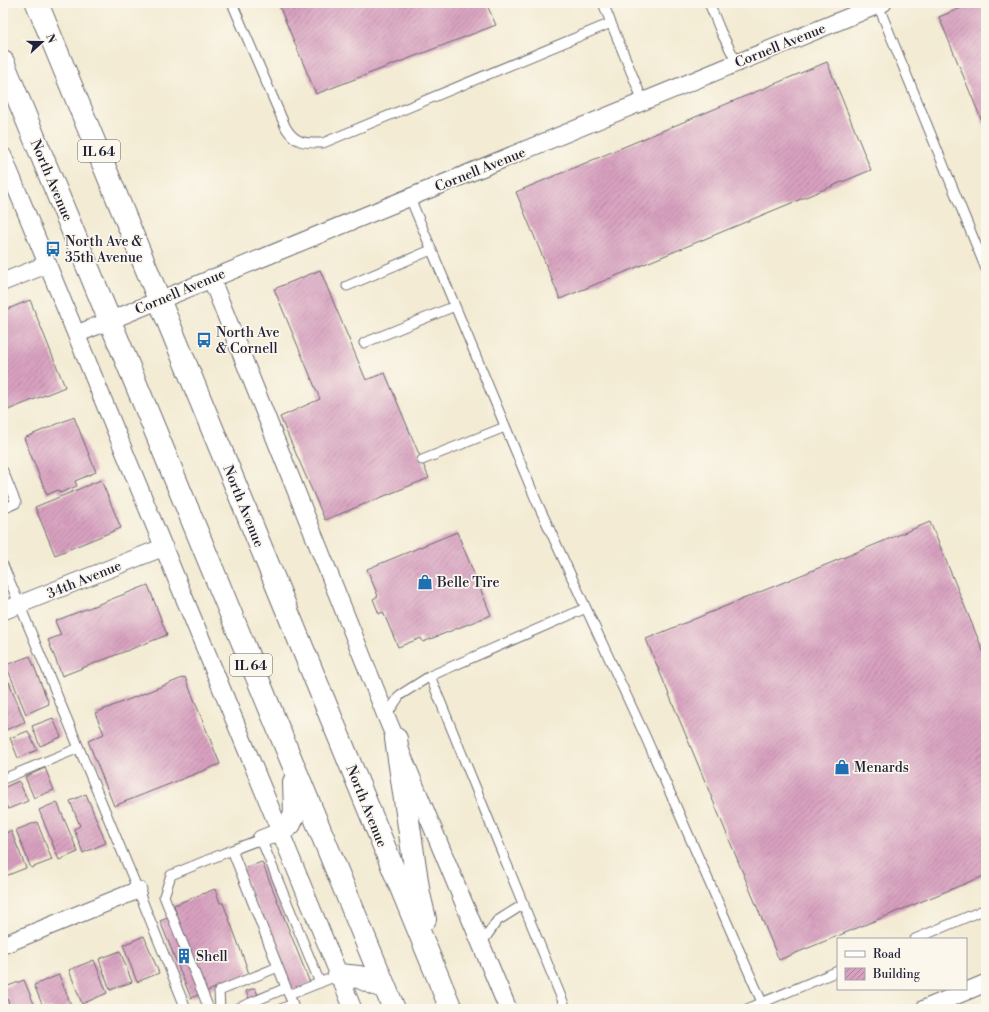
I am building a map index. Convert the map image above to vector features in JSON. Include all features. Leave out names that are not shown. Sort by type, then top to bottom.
[{"type":"main road","name":"North Avenue","points":[[37,3],[451,1009]]},
{"type":"main road","name":"North Avenue","points":[[3,62],[394,1009]]},
{"type":"main road","points":[[396,739],[419,894],[438,978]]},
{"type":"main road","points":[[281,831],[290,824],[295,813],[293,767]]},
{"type":"main road","points":[[330,979],[359,977],[385,988]]},
{"type":"street","name":"Cornell Avenue","points":[[77,334],[880,4]]},
{"type":"street","points":[[3,156],[281,831],[330,979],[354,1009]]},
{"type":"street","points":[[3,282],[48,264]]},
{"type":"street","points":[[211,278],[386,716],[508,1009]]},
{"type":"street","name":"34th Avenue","points":[[3,611],[164,547]]},
{"type":"street","points":[[261,839],[281,831]]},
{"type":"street","points":[[3,945],[138,890]]},
{"type":"street","points":[[924,1009],[986,983]]},
{"type":"lane","points":[[232,3],[286,128],[291,137],[305,143],[323,143],[611,23]]},
{"type":"lane","points":[[602,3],[644,101]]},
{"type":"lane","points":[[709,3],[721,32],[737,63]]},
{"type":"lane","points":[[880,4],[986,269]]},
{"type":"lane","points":[[410,198],[536,500],[646,738],[764,1006]]},
{"type":"lane","points":[[347,286],[431,250]]},
{"type":"lane","points":[[364,343],[455,306]]},
{"type":"lane","points":[[422,460],[505,427]]},
{"type":"lane","points":[[3,471],[16,504],[3,509]]},
{"type":"lane","points":[[3,565],[186,1009]]},
{"type":"lane","points":[[386,716],[400,695],[430,676],[586,608]]},
{"type":"lane","points":[[430,676],[566,1009]]},
{"type":"lane","points":[[3,778],[79,748]]},
{"type":"lane","points":[[208,1009],[164,896],[171,874],[261,839],[330,979],[236,1009]]},
{"type":"lane","points":[[232,850],[293,1004],[281,1009]]},
{"type":"lane","points":[[481,944],[497,921],[524,904]]},
{"type":"lane","points":[[917,938],[986,909]]},
{"type":"lane","points":[[220,1009],[219,991],[278,967]]},
{"type":"lane","points":[[747,1009],[764,1006],[837,971]]},
{"type":"building","points":[[278,3],[486,3],[496,25],[316,94]]},
{"type":"building","points":[[973,3],[986,3],[986,131],[939,17]]},
{"type":"building","points":[[827,62],[871,170],[560,299],[516,192]]},
{"type":"building","points":[[320,270],[366,380],[385,373],[429,478],[325,520],[280,417],[320,399],[274,289]]},
{"type":"building","points":[[30,300],[65,387],[3,412],[3,311]]},
{"type":"building","points":[[74,417],[96,472],[75,481],[77,486],[60,493],[58,490],[47,495],[24,438]]},
{"type":"building","points":[[101,480],[121,528],[55,555],[35,507]]},
{"type":"building","name":"Menards","points":[[930,522],[986,658],[986,875],[779,960],[646,639]]},
{"type":"building","name":"Belle Tire","points":[[457,532],[491,615],[423,642],[421,638],[398,647],[383,612],[379,614],[373,599],[378,596],[367,569]]},
{"type":"building","points":[[148,585],[167,635],[62,676],[48,640],[61,635],[55,621]]},
{"type":"building","points":[[30,656],[49,704],[26,714],[6,665]]},
{"type":"building","points":[[185,677],[220,764],[114,806],[88,741],[104,734],[95,713]]},
{"type":"building","points":[[9,682],[25,722],[3,731],[3,684]]},
{"type":"building","points":[[53,718],[61,737],[40,746],[32,726]]},
{"type":"building","points":[[28,731],[37,750],[18,758],[10,738]]},
{"type":"building","points":[[45,768],[54,790],[34,798],[25,777]]},
{"type":"building","points":[[19,781],[28,801],[8,809],[3,797],[3,788]]},
{"type":"building","points":[[86,794],[106,843],[83,853],[74,829],[80,826],[70,801]]},
{"type":"building","points":[[57,802],[78,852],[59,860],[39,810]]},
{"type":"building","points":[[37,822],[52,860],[31,868],[16,830]]},
{"type":"building","points":[[11,831],[26,868],[3,877],[3,834]]},
{"type":"building","points":[[262,862],[310,983],[290,991],[242,869]]},
{"type":"building","name":"Shell","points":[[215,889],[220,903],[223,903],[249,974],[191,998],[160,921],[177,914],[174,905]]},
{"type":"building","points":[[144,936],[159,973],[137,982],[123,945]]},
{"type":"building","points":[[120,951],[132,982],[110,990],[99,959]]},
{"type":"building","points":[[94,960],[107,993],[82,1004],[69,970]]},
{"type":"building","points":[[59,975],[71,1005],[60,1009],[44,1009],[34,985]]},
{"type":"building","points":[[24,980],[36,1009],[11,1009],[3,988]]},
{"type":"building","points":[[255,988],[264,1009],[253,1009],[246,991]]},
{"type":"place","name":"North Ave & 35th Avenue","points":[[53,249]]},
{"type":"place","name":"North Ave & Cornell","points":[[204,340]]},
{"type":"place","name":"Belle Tire","points":[[425,582]]},
{"type":"place","name":"Menards","points":[[842,767]]},
{"type":"place","name":"Shell","points":[[184,956]]}]
